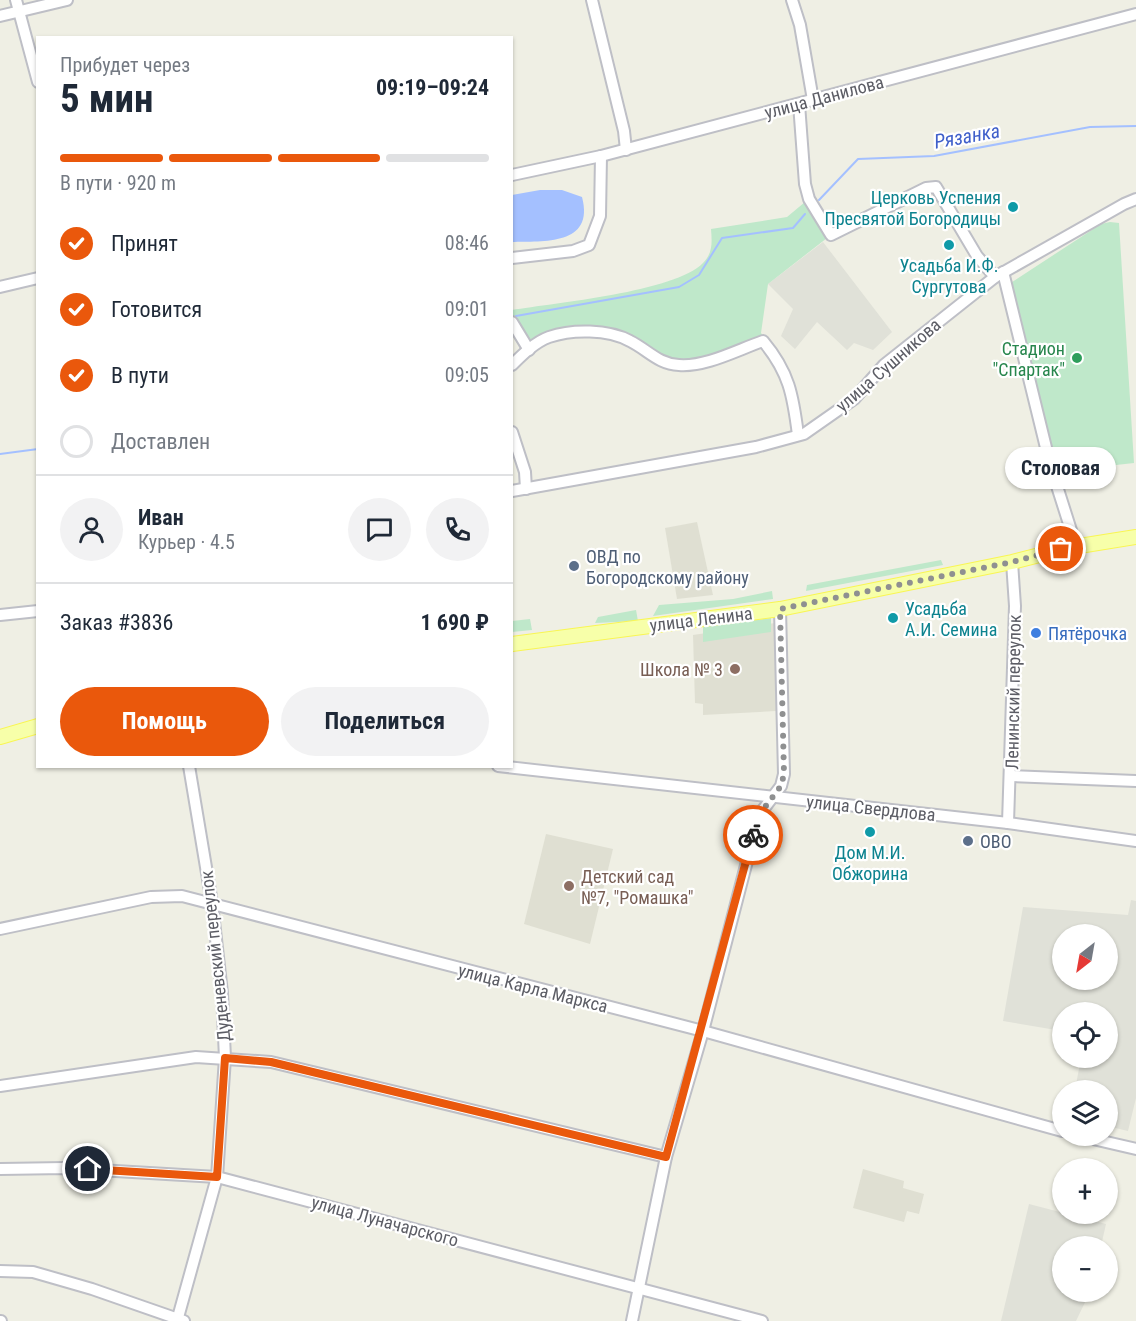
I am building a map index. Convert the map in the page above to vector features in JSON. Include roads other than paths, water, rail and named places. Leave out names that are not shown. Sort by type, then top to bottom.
[{"type":"main road","name":"улица Ленина","points":[[513,644],[780,609],[1012,562],[1076,546],[1136,537]]},
{"type":"main road","points":[[0,737],[36,727]]},
{"type":"street","points":[[16,0],[36,75]]},
{"type":"street","points":[[0,16],[66,0]]},
{"type":"street","points":[[592,0],[624,131],[626,150]]},
{"type":"street","points":[[792,0],[800,25],[813,100]]},
{"type":"street","name":"улица Данилова","points":[[513,175],[626,150],[1136,14]]},
{"type":"street","points":[[799,104],[805,184],[809,199],[831,235],[926,188],[936,187],[977,256],[999,274],[1050,464],[1076,546]]},
{"type":"street","points":[[513,258],[573,251],[589,245],[600,216],[601,156]]},
{"type":"street","name":"улица Сушникова","points":[[513,491],[756,447],[798,435],[854,399],[884,365],[999,274],[1136,199]]},
{"type":"street","points":[[0,287],[36,278]]},
{"type":"street","points":[[513,324],[529,350]]},
{"type":"street","points":[[513,363],[547,338],[570,333],[602,332],[628,340],[661,362],[680,365],[705,362],[763,341],[783,368],[790,384],[798,435]]},
{"type":"street","points":[[513,435],[525,472],[526,489]]},
{"type":"street","name":"Ленинский переулок","points":[[1008,823],[1015,606],[1012,562]]},
{"type":"street","points":[[632,1321],[666,1157],[703,1031],[759,815],[770,797],[781,786],[784,774],[780,609]]},
{"type":"street","points":[[0,615],[36,610]]},
{"type":"street","name":"Дуденевский переулок","points":[[180,1320],[217,1177],[225,1058],[222,993],[212,903],[189,768]]},
{"type":"street","name":"улица Свердлова","points":[[513,768],[1008,823],[1136,841]]},
{"type":"street","points":[[1011,776],[1136,781]]},
{"type":"street","name":"улица Карла Маркса","points":[[0,929],[152,897],[182,896],[703,1031],[1052,1128]]},
{"type":"street","points":[[0,1086],[196,1057],[271,1062],[666,1157]]},
{"type":"street","points":[[1118,1145],[1136,1149]]},
{"type":"street","name":"улица Луначарского","points":[[0,1169],[65,1168],[217,1177],[762,1321]]},
{"type":"street","points":[[0,1271],[33,1272],[180,1320]]},
{"type":"water","points":[[540,190],[562,190],[582,197],[584,213],[581,225],[574,233],[564,238],[513,242],[513,195]]},
{"type":"waterway","name":"Рязанка","points":[[819,200],[858,159],[934,156],[1090,127],[1136,126]]},
{"type":"waterway","name":"Рязанка","points":[[516,316],[679,287],[699,275],[722,238],[793,228],[805,214]]},
{"type":"waterway","name":"Рязанка","points":[[0,454],[36,449]]},
{"type":"place","name":"Церковь Успения Пресвятой Богородицы","points":[[1013,207]]},
{"type":"place","name":"Усадьба И.Ф. Сургутова","points":[[949,245]]},
{"type":"place","name":"Стадион \"Спартак\"","points":[[1077,358]]},
{"type":"place","name":"Столовая","points":[[1061,549]]},
{"type":"place","name":"ОВД по Богородскому району","points":[[574,566]]},
{"type":"place","name":"Усадьба А.И. Семина","points":[[893,618]]},
{"type":"place","name":"Пятёрочка","points":[[1036,633]]},
{"type":"place","name":"Школа № 3","points":[[735,669]]},
{"type":"place","name":"Дом М.И. Обжорина","points":[[870,832]]},
{"type":"place","name":"ОВО","points":[[968,841]]},
{"type":"place","name":"Детский сад №7, \"Ромашка\"","points":[[569,886]]}]
